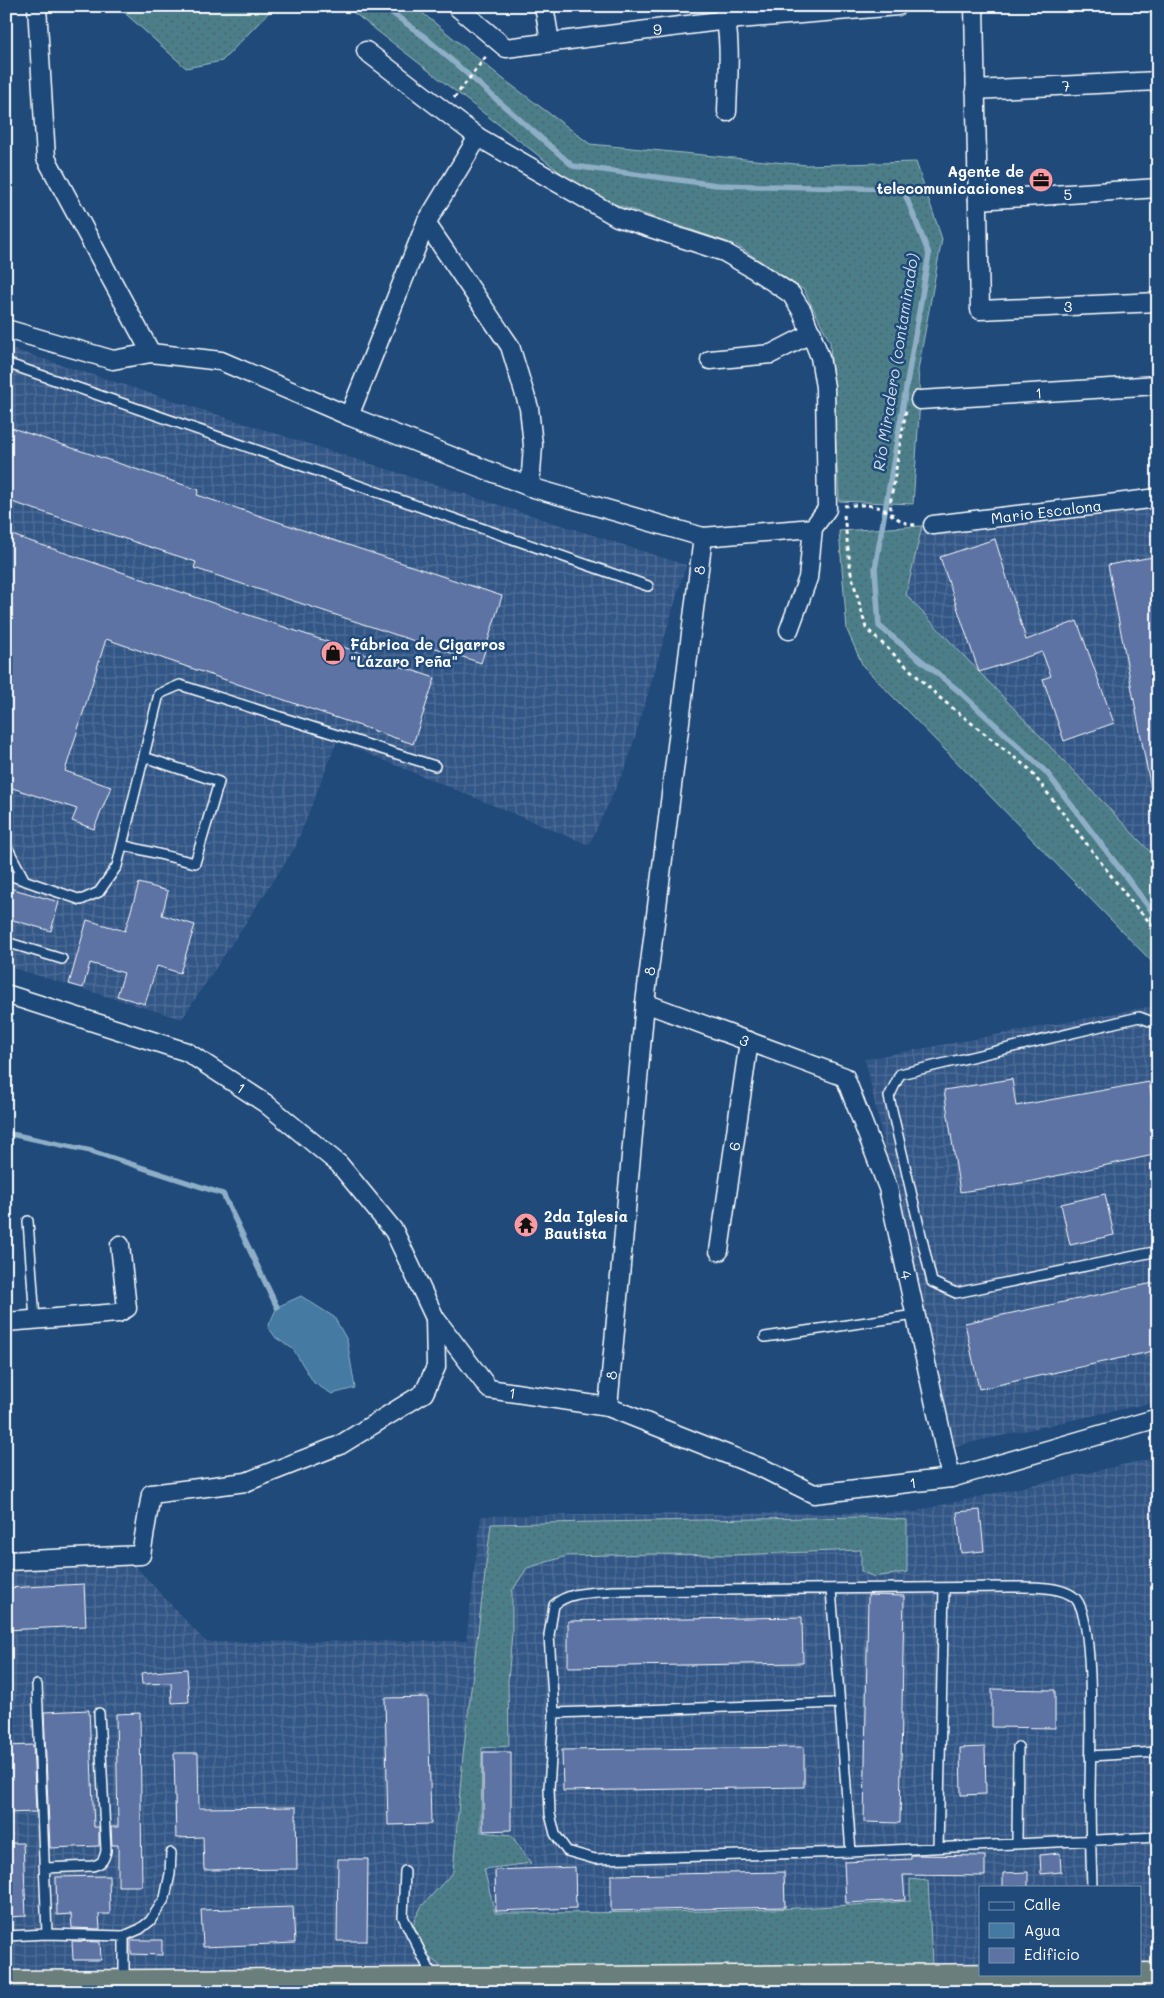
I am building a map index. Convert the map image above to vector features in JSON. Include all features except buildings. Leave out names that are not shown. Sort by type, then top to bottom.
[{"type":"highway","points":[[6,1985],[124,1984],[435,1987],[1030,1982],[1095,1976],[1158,1977]]},
{"type":"street","points":[[37,6],[46,158],[151,353]]},
{"type":"street","name":"9","points":[[456,6],[506,48],[725,13],[898,6]]},
{"type":"street","points":[[544,6],[550,42]]},
{"type":"street","points":[[974,6],[978,200]]},
{"type":"street","points":[[725,13],[727,112]]},
{"type":"street","points":[[366,51],[478,137],[617,217],[724,252],[791,294],[802,311],[820,357],[825,388],[827,509],[813,528],[808,578],[789,630]]},
{"type":"street","name":"7","points":[[975,90],[1158,81]]},
{"type":"street","points":[[349,416],[426,223],[478,137]]},
{"type":"street","name":"5","points":[[978,200],[1158,188]]},
{"type":"street","name":"3","points":[[978,200],[980,310],[1158,302]]},
{"type":"street","points":[[426,223],[510,346],[529,408],[533,445],[530,486]]},
{"type":"street","points":[[6,329],[113,360],[151,353],[221,361],[349,416],[530,486],[704,537],[813,528]]},
{"type":"street","points":[[710,360],[770,354],[812,334]]},
{"type":"street","name":"1","points":[[920,400],[1158,385]]},
{"type":"street","name":"Mario Escalona","points":[[933,525],[1158,498]]},
{"type":"street","name":"8","points":[[608,1408],[645,1003],[704,537]]},
{"type":"street","name":"1","points":[[6,994],[186,1052],[265,1103],[338,1164],[394,1230],[435,1318],[489,1389],[608,1408],[764,1469],[814,1494],[951,1478],[1158,1418]]},
{"type":"street","name":"3","points":[[645,1003],[845,1077]]},
{"type":"street","name":"6","points":[[719,1251],[749,1041]]},
{"type":"street","name":"4","points":[[845,1077],[888,1188],[951,1478]]},
{"type":"street","points":[[6,1322],[124,1311],[127,1308],[120,1245]]},
{"type":"street","points":[[6,1562],[141,1555],[151,1494],[246,1482],[340,1445],[424,1393],[436,1367],[435,1318]]},
{"type":"lane","points":[[6,363],[648,586]]},
{"type":"lane","points":[[6,874],[82,900],[99,892],[117,866],[159,694],[180,685],[434,766]]},
{"type":"lane","points":[[122,845],[195,863],[219,782],[144,757]]},
{"type":"lane","points":[[6,844],[24,879]]},
{"type":"lane","points":[[6,942],[62,959]]},
{"type":"lane","points":[[1158,1024],[1139,1018],[900,1074],[889,1097],[932,1282],[956,1293],[1158,1251]]},
{"type":"lane","points":[[28,1221],[35,1320]]},
{"type":"lane","points":[[765,1337],[915,1315]]},
{"type":"lane","points":[[938,1847],[944,1588]]},
{"type":"lane","points":[[1092,1886],[1090,1839],[1089,1664],[1086,1628],[1082,1608],[1075,1598],[1066,1593],[1046,1588],[612,1591],[578,1594],[562,1598],[554,1605],[549,1635],[554,1713],[549,1788],[550,1814],[555,1834],[567,1851],[595,1859],[851,1852],[1090,1839],[1158,1837]]},
{"type":"lane","points":[[831,1589],[838,1703],[850,1817],[851,1852]]},
{"type":"lane","points":[[38,1684],[48,1934]]},
{"type":"lane","points":[[554,1713],[838,1703]]},
{"type":"lane","points":[[45,1868],[92,1866],[99,1865],[104,1860],[106,1851],[99,1713]]},
{"type":"lane","points":[[1017,1843],[1018,1746]]},
{"type":"lane","points":[[1090,1756],[1158,1752]]},
{"type":"lane","points":[[6,1936],[48,1934],[124,1936],[140,1929],[150,1921],[165,1898],[168,1887],[171,1853]]},
{"type":"lane","points":[[405,1871],[402,1917],[435,1987]]},
{"type":"lane","points":[[124,1936],[124,1984]]},
{"type":"path","points":[[462,87],[477,66]]},
{"type":"path","points":[[893,517],[890,505],[907,401],[920,400]]},
{"type":"path","points":[[933,525],[911,525],[893,517],[878,507],[843,506],[850,573],[866,628],[940,698],[1029,769],[1133,904],[1158,931]]},
{"type":"shaded area","name":"Fábrica de Cigarros \"Lázaro Peña\"","points":[[6,347],[686,565],[627,764],[589,845],[337,741],[295,848],[182,1019],[6,966]]},
{"type":"shaded area","points":[[1158,508],[1158,860],[906,595],[922,526]]},
{"type":"shaded area","points":[[1158,1005],[1158,1401],[951,1447],[865,1059]]},
{"type":"shaded area","points":[[1158,1457],[1158,1963],[1142,1963],[1142,1886],[979,1886],[979,1969],[6,1976],[6,1565],[134,1565],[206,1642],[466,1641],[481,1516],[918,1512],[919,1510]]},
{"type":"green space","points":[[117,6],[275,6],[222,61],[186,68]]},
{"type":"green space","points":[[345,6],[414,6],[502,78],[590,144],[806,165],[916,162],[942,239],[918,370],[920,400],[913,504],[839,501],[830,342],[804,290],[736,245],[591,196]]},
{"type":"green space","points":[[922,526],[906,595],[1158,860],[1158,968],[863,666],[847,630],[839,531]]},
{"type":"green space","points":[[862,1517],[907,1520],[907,1572],[874,1577],[861,1571],[861,1550],[732,1555],[567,1556],[527,1568],[512,1591],[512,1633],[508,1682],[509,1746],[482,1748],[481,1832],[511,1835],[531,1863],[484,1869],[495,1913],[754,1910],[858,1905],[910,1901],[910,1879],[928,1881],[932,1964],[511,1969],[443,1968],[429,1957],[413,1924],[421,1907],[453,1872],[463,1755],[491,1524]]},
{"type":"water","points":[[301,1296],[334,1317],[347,1340],[355,1388],[332,1394],[314,1383],[293,1349],[276,1338],[268,1327],[277,1307]]},
{"type":"waterway","name":"Río Miradero (contaminado)","points":[[383,6],[426,38],[573,166],[717,185],[903,189],[929,254],[875,569],[879,626],[960,692],[1047,773],[1158,919]]},
{"type":"waterway","points":[[6,1133],[91,1151],[223,1194],[277,1307]]},
{"type":"place","name":"Agente de telecomunicaciones","points":[[1041,180]]},
{"type":"place","name":"Fábrica de Cigarros \"Lázaro Peña\"","points":[[333,653]]},
{"type":"place","name":"2da Iglesia Bautista","points":[[526,1225]]}]
